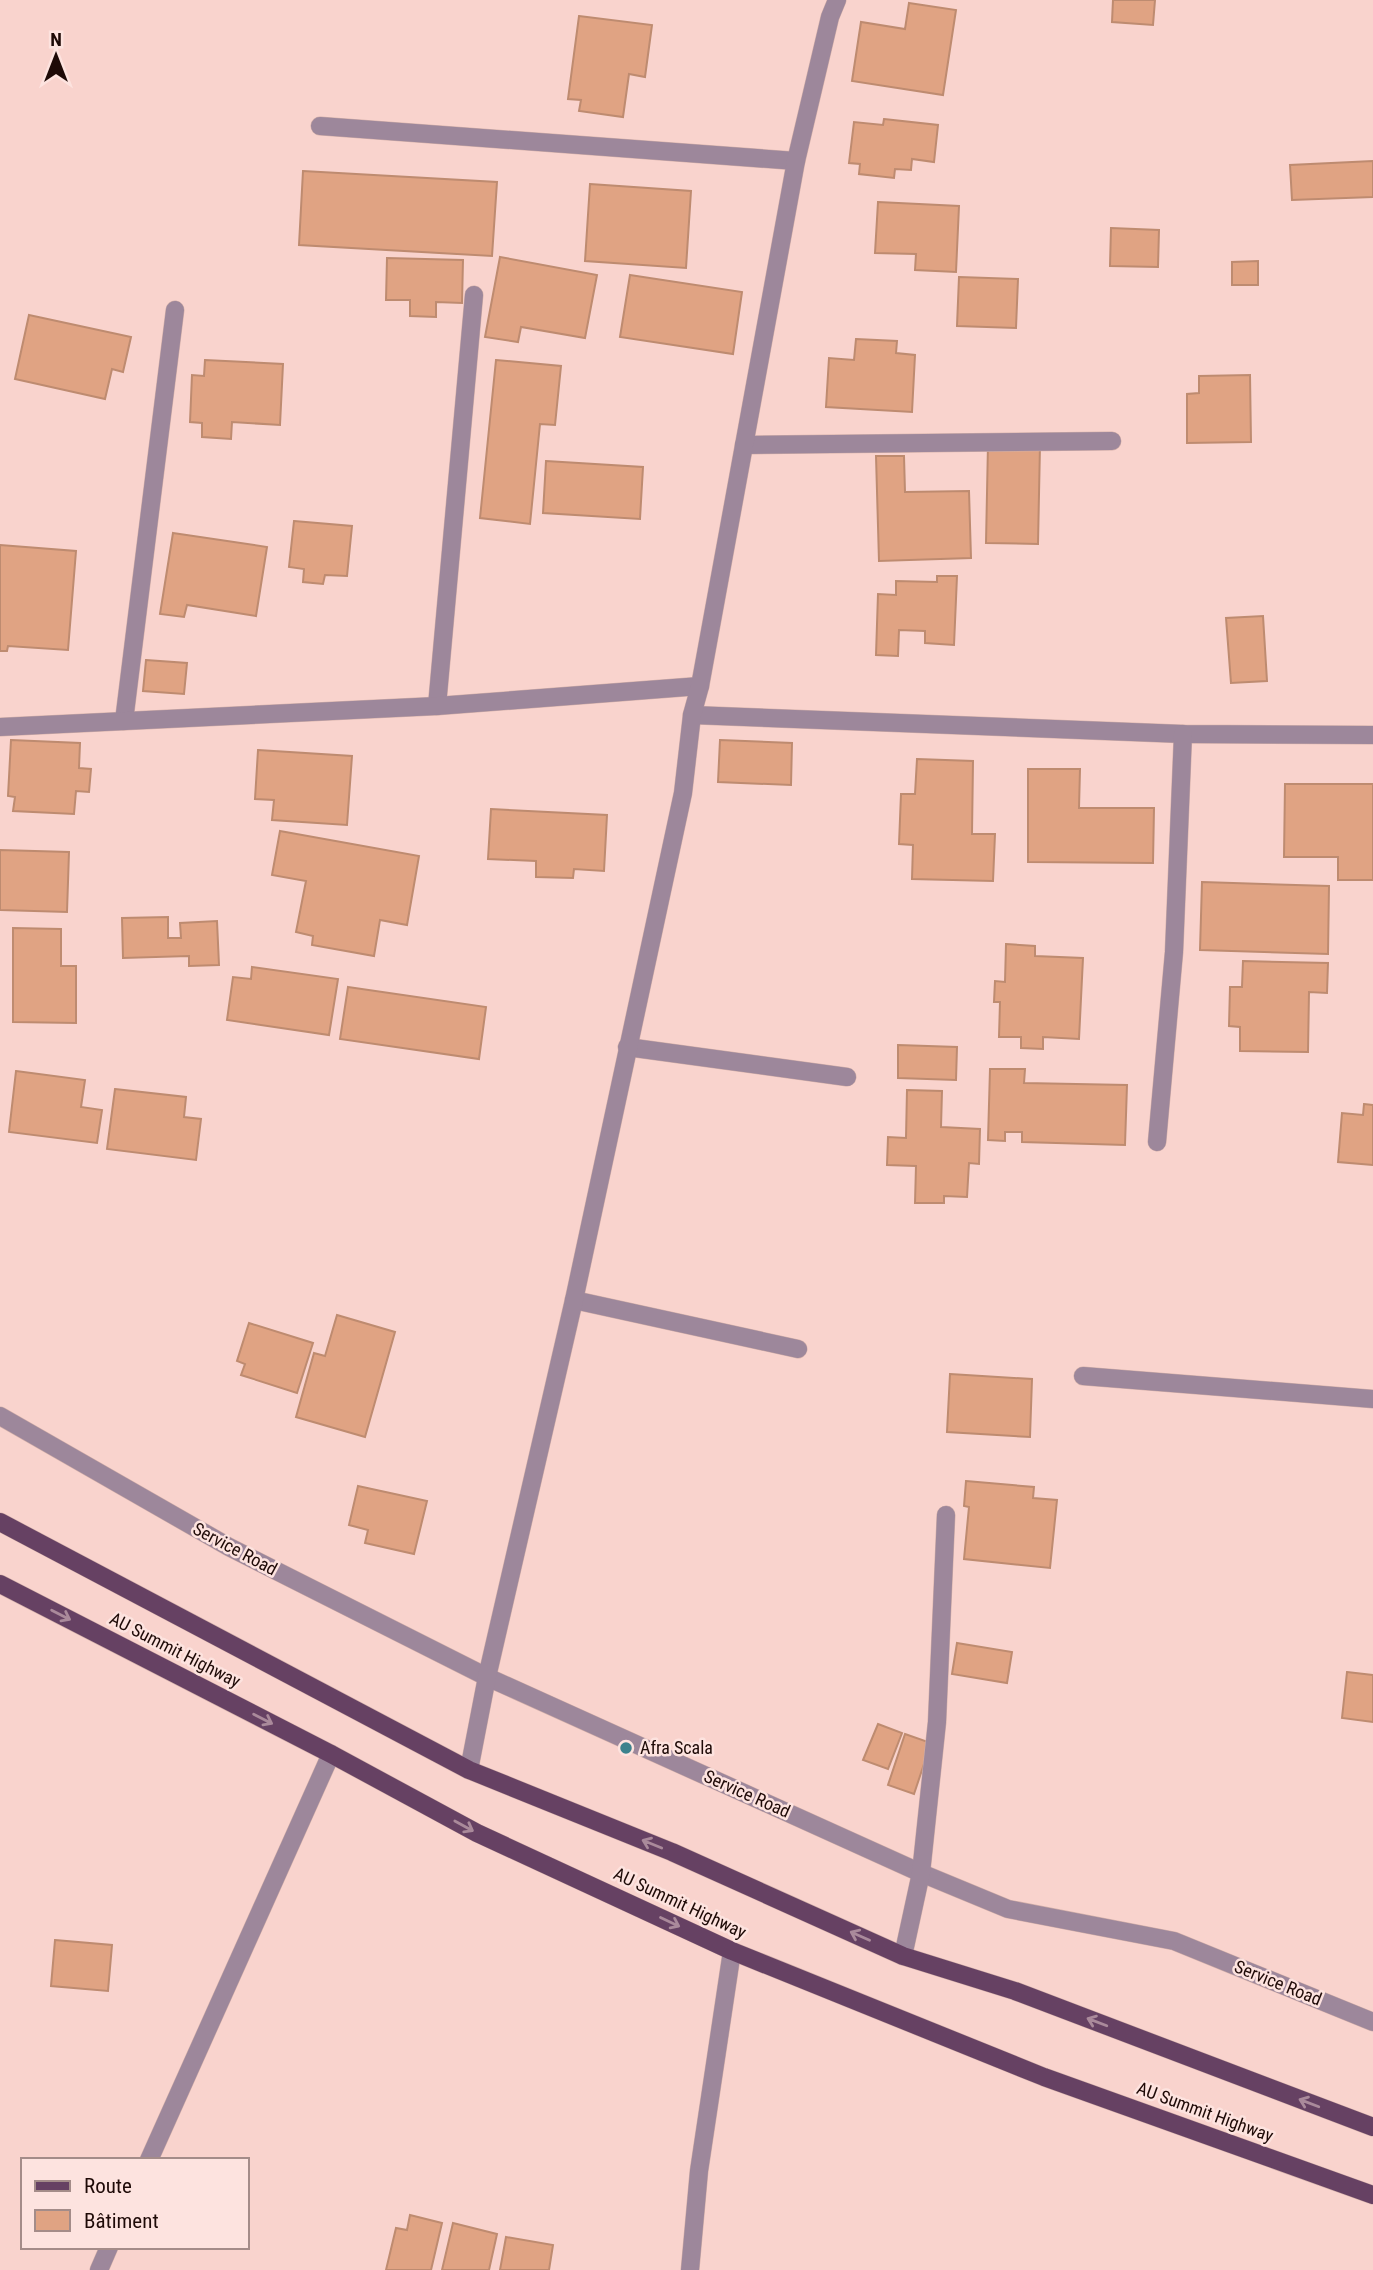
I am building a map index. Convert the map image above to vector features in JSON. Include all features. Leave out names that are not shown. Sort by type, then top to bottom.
[{"type":"main road","name":"AU Summit Highway","points":[[0,1522],[470,1770],[672,1852],[903,1956],[1015,1991],[1373,2127]]},
{"type":"main road","name":"AU Summit Highway","points":[[0,1584],[331,1754],[477,1833],[732,1951],[1044,2077],[1373,2194]]},
{"type":"street","points":[[470,1770],[487,1676],[573,1300],[683,793],[692,715],[700,686],[796,161],[830,17],[837,0]]},
{"type":"street","points":[[320,126],[796,161]]},
{"type":"street","points":[[437,706],[474,295]]},
{"type":"street","points":[[124,721],[175,310]]},
{"type":"street","points":[[744,445],[1112,441]]},
{"type":"street","points":[[0,727],[437,706],[700,686]]},
{"type":"street","points":[[692,715],[1183,734],[1373,734]]},
{"type":"street","points":[[1157,1142],[1174,952],[1183,734]]},
{"type":"street","points":[[627,1047],[847,1077]]},
{"type":"street","points":[[573,1300],[798,1349]]},
{"type":"street","points":[[1083,1376],[1373,1399]]},
{"type":"street","name":"Service Road","points":[[0,1416],[229,1547],[487,1676],[921,1873],[1008,1909],[1174,1941],[1373,2022]]},
{"type":"street","points":[[903,1956],[921,1873],[937,1722],[946,1515]]},
{"type":"street","points":[[150,2158],[331,1754]]},
{"type":"street","points":[[690,2270],[699,2171],[732,1951]]},
{"type":"street","points":[[99,2270],[108,2249]]},
{"type":"building","points":[[1113,0],[1155,0],[1153,25],[1112,22]]},
{"type":"building","points":[[909,3],[956,10],[943,95],[852,81],[861,22],[905,29]]},
{"type":"building","points":[[579,16],[652,25],[645,77],[629,74],[623,117],[579,111],[581,100],[568,99]]},
{"type":"building","points":[[884,119],[938,125],[934,162],[912,159],[911,170],[895,169],[894,178],[859,174],[860,164],[849,163],[854,122],[883,125]]},
{"type":"building","points":[[1373,161],[1373,197],[1292,200],[1290,165]]},
{"type":"building","points":[[303,171],[497,182],[492,256],[299,245]]},
{"type":"building","points":[[590,184],[691,191],[686,268],[585,261]]},
{"type":"building","points":[[878,202],[959,206],[956,272],[915,270],[916,254],[875,253]]},
{"type":"building","points":[[1111,228],[1159,230],[1158,267],[1110,266]]},
{"type":"building","points":[[500,257],[597,275],[585,338],[521,327],[518,342],[485,337]]},
{"type":"building","points":[[387,258],[463,260],[462,303],[436,302],[436,317],[410,316],[410,300],[386,300]]},
{"type":"building","points":[[1258,261],[1258,285],[1232,285],[1232,262]]},
{"type":"building","points":[[630,275],[742,292],[733,354],[620,337]]},
{"type":"building","points":[[959,277],[1018,279],[1016,328],[957,326]]},
{"type":"building","points":[[29,315],[131,337],[123,372],[112,369],[105,399],[15,379]]},
{"type":"building","points":[[856,339],[897,341],[896,353],[915,355],[912,412],[826,407],[829,358],[854,360]]},
{"type":"building","points":[[205,360],[283,364],[280,425],[232,422],[231,439],[202,437],[202,423],[190,422],[192,375],[204,376]]},
{"type":"building","points":[[496,360],[561,366],[555,425],[540,424],[530,524],[480,518]]},
{"type":"building","points":[[1250,375],[1251,442],[1187,443],[1187,394],[1199,393],[1199,376]]},
{"type":"building","points":[[988,444],[1040,445],[1038,544],[986,543]]},
{"type":"building","points":[[876,456],[904,456],[905,492],[969,491],[971,558],[879,561]]},
{"type":"building","points":[[546,461],[643,467],[640,519],[543,513]]},
{"type":"building","points":[[294,521],[352,526],[347,576],[325,575],[323,584],[303,582],[304,569],[289,567]]},
{"type":"building","points":[[173,533],[267,547],[256,616],[187,605],[184,617],[160,614]]},
{"type":"building","points":[[0,545],[76,551],[68,650],[8,646],[7,651],[0,651]]},
{"type":"building","points":[[937,576],[957,576],[954,645],[925,643],[925,631],[899,630],[898,656],[876,655],[878,594],[896,595],[896,581],[937,582]]},
{"type":"building","points":[[1263,616],[1267,681],[1231,683],[1226,618]]},
{"type":"building","points":[[146,660],[187,663],[184,694],[143,691]]},
{"type":"building","points":[[11,740],[80,743],[79,768],[91,769],[89,792],[76,791],[74,814],[13,811],[15,797],[8,796]]},
{"type":"building","points":[[720,740],[792,743],[791,785],[718,782]]},
{"type":"building","points":[[258,750],[352,756],[347,825],[272,820],[274,800],[255,799]]},
{"type":"building","points":[[917,759],[973,761],[972,834],[995,834],[993,881],[912,879],[913,845],[899,844],[901,794],[915,794]]},
{"type":"building","points":[[1028,769],[1080,769],[1079,808],[1154,808],[1153,863],[1028,862]]},
{"type":"building","points":[[1285,784],[1373,784],[1373,880],[1338,880],[1338,857],[1284,857]]},
{"type":"building","points":[[491,809],[607,815],[604,871],[574,869],[573,878],[536,877],[536,861],[488,859]]},
{"type":"building","points":[[280,831],[419,856],[407,925],[380,920],[374,956],[312,945],[313,936],[296,932],[306,881],[272,875]]},
{"type":"building","points":[[0,850],[69,852],[67,912],[0,910]]},
{"type":"building","points":[[1202,882],[1329,886],[1328,954],[1200,950]]},
{"type":"building","points":[[168,917],[168,938],[181,938],[180,923],[217,921],[219,965],[189,966],[189,956],[123,958],[122,918]]},
{"type":"building","points":[[13,928],[61,929],[61,966],[76,966],[76,1023],[13,1022]]},
{"type":"building","points":[[1006,944],[1035,946],[1035,956],[1083,958],[1079,1039],[1043,1037],[1043,1049],[1021,1048],[1021,1037],[999,1037],[1000,1002],[994,1002],[995,981],[1005,982]]},
{"type":"building","points":[[1243,961],[1328,963],[1327,993],[1309,992],[1308,1052],[1240,1051],[1240,1027],[1229,1026],[1230,987],[1242,987]]},
{"type":"building","points":[[252,967],[338,979],[329,1035],[227,1020],[233,977],[251,979]]},
{"type":"building","points":[[348,987],[486,1007],[479,1059],[340,1039]]},
{"type":"building","points":[[898,1045],[957,1047],[956,1080],[898,1078]]},
{"type":"building","points":[[990,1069],[1025,1069],[1024,1083],[1127,1085],[1125,1145],[1022,1142],[1022,1132],[1005,1132],[1005,1141],[988,1140]]},
{"type":"building","points":[[16,1071],[85,1080],[81,1107],[102,1110],[97,1143],[9,1132]]},
{"type":"building","points":[[115,1089],[186,1097],[184,1117],[201,1119],[196,1160],[107,1149]]},
{"type":"building","points":[[907,1090],[942,1091],[941,1127],[980,1129],[979,1164],[969,1163],[967,1197],[944,1196],[944,1203],[915,1203],[916,1166],[887,1165],[888,1137],[906,1138]]},
{"type":"building","points":[[1364,1104],[1373,1105],[1373,1165],[1338,1162],[1342,1113],[1363,1115]]},
{"type":"building","points":[[337,1315],[395,1332],[365,1437],[296,1417],[314,1353],[325,1356]]},
{"type":"building","points":[[249,1323],[313,1343],[297,1393],[241,1375],[245,1364],[237,1361]]},
{"type":"building","points":[[950,1374],[1032,1379],[1030,1437],[947,1432]]},
{"type":"building","points":[[966,1481],[1034,1487],[1033,1498],[1057,1500],[1050,1568],[964,1559],[969,1507],[964,1506]]},
{"type":"building","points":[[358,1486],[427,1501],[414,1554],[365,1543],[368,1530],[349,1525]]},
{"type":"building","points":[[957,1643],[1012,1652],[1007,1683],[952,1674]]},
{"type":"building","points":[[1347,1672],[1373,1675],[1373,1722],[1342,1718]]},
{"type":"building","points":[[878,1724],[902,1733],[888,1769],[863,1760]]},
{"type":"building","points":[[905,1734],[931,1743],[914,1794],[888,1785]]},
{"type":"building","points":[[55,1940],[112,1945],[108,1991],[51,1986]]},
{"type":"building","points":[[410,2215],[442,2223],[431,2270],[386,2270],[396,2228],[407,2230]]},
{"type":"building","points":[[453,2223],[497,2234],[489,2270],[442,2270]]},
{"type":"building","points":[[506,2237],[553,2245],[549,2270],[500,2270]]},
{"type":"place","name":"Afra Scala","points":[[626,1748]]}]
